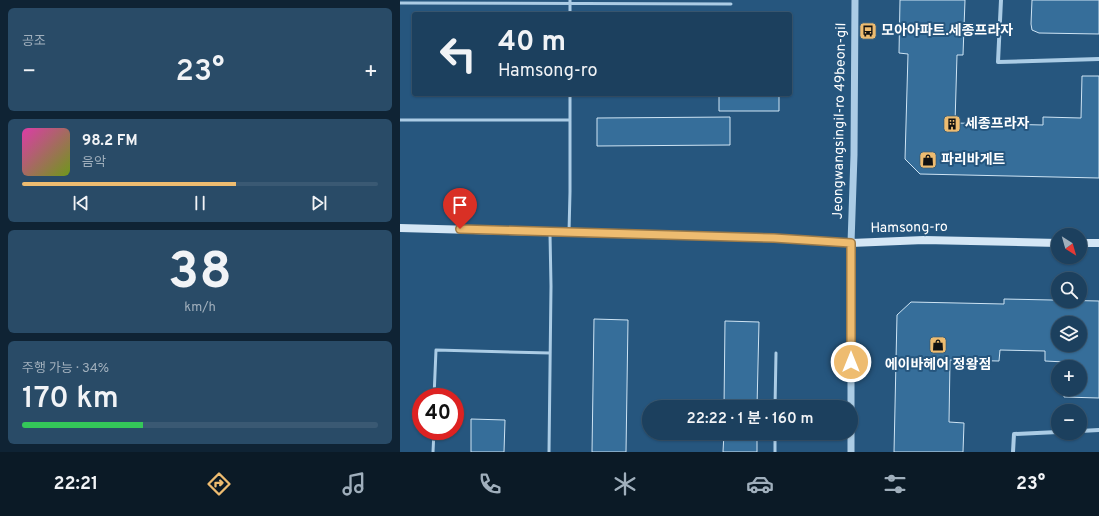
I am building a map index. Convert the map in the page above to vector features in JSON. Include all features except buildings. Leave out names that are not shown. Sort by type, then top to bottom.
[{"type":"main road","name":"Hamsong-ro","points":[[400,228],[774,238],[851,243],[924,240],[1051,242]]},
{"type":"main road","points":[[1087,243],[1099,243]]},
{"type":"street","name":"Jeongwangsingil-ro 49beon-gil","points":[[851,400],[851,243],[854,155],[855,0]]},
{"type":"street","points":[[1001,0],[998,62],[1099,59]]},
{"type":"street","points":[[1087,431],[1099,430]]},
{"type":"street","points":[[1013,452],[1014,434],[1051,432]]},
{"type":"street","points":[[851,440],[851,452]]},
{"type":"lane","points":[[400,4],[570,2],[731,4]]},
{"type":"lane","points":[[569,232],[570,96]]},
{"type":"lane","points":[[400,120],[570,120]]},
{"type":"lane","points":[[549,452],[550,231]]},
{"type":"lane","points":[[434,388],[436,350],[550,353]]},
{"type":"lane","points":[[775,400],[776,353]]},
{"type":"lane","points":[[433,452],[434,440]]},
{"type":"lane","points":[[775,440],[775,452]]},
{"type":"place","name":"모아아파트.세종프라자","points":[[868,31]]},
{"type":"place","name":"세종프라자","points":[[952,124]]},
{"type":"place","name":"파리바게트","points":[[928,160]]},
{"type":"place","name":"에이바헤어 정왕점","points":[[938,345]]},
{"type":"route","points":[[460,229],[774,238],[851,243],[851,362]]}]
